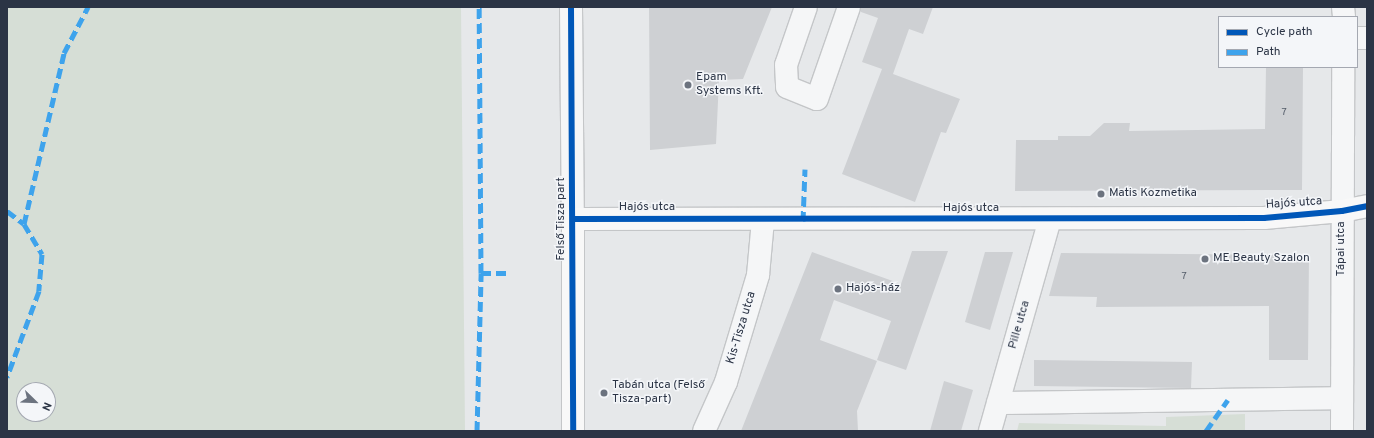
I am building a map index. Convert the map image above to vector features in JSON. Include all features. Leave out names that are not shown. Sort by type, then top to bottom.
[{"type":"main road","name":"Hajós utca","points":[[574,219],[763,220],[1264,218],[1342,211],[1367,206]]},
{"type":"main road","name":"Felső Tisza part","points":[[573,431],[574,219]]},
{"type":"street","name":"Felső Tisza part","points":[[571,7],[574,219]]},
{"type":"street","points":[[806,7],[786,65],[788,87],[817,98],[849,7]]},
{"type":"street","name":"Tápai utca","points":[[1342,431],[1342,211],[1344,68]]},
{"type":"street","name":"Pille utca","points":[[990,431],[1050,219]]},
{"type":"street","name":"Kis-Tisza utca","points":[[704,431],[726,382],[758,275],[763,220]]},
{"type":"street","points":[[998,403],[1342,398]]},
{"type":"shaded area","points":[[7,7],[461,7],[465,431],[7,431]]},
{"type":"shaded area","points":[[1245,414],[1245,431],[1017,431],[1019,423],[1166,426],[1166,417]]},
{"type":"building","points":[[649,7],[772,7],[743,79],[719,80],[716,144],[650,150]]},
{"type":"building","points":[[861,7],[933,7],[923,34],[909,29],[893,74],[960,99],[946,133],[941,132],[915,202],[842,174],[882,69],[862,62],[878,18],[861,12]]},
{"type":"building","points":[[1266,68],[1303,68],[1302,190],[1015,191],[1016,140],[1058,140],[1058,136],[1090,136],[1104,123],[1130,123],[1129,131],[1265,129]]},
{"type":"building","points":[[912,251],[948,251],[906,370],[877,360],[891,321],[834,300],[820,340],[877,361],[857,411],[858,431],[741,431],[812,252],[901,284]]},
{"type":"building","points":[[985,252],[1013,252],[990,330],[965,322]]},
{"type":"building","points":[[1061,253],[1309,255],[1308,360],[1269,360],[1269,306],[1096,307],[1097,297],[1049,296]]},
{"type":"building","points":[[1034,360],[1192,362],[1191,388],[1034,386]]},
{"type":"building","points":[[944,381],[973,390],[961,431],[930,431]]},
{"type":"marked path","points":[[24,224],[64,53],[88,7]]},
{"type":"marked path","points":[[477,431],[481,273],[479,7]]},
{"type":"marked path","points":[[803,221],[805,169]]},
{"type":"marked path","points":[[7,211],[24,224],[42,254],[39,291],[7,377]]},
{"type":"marked path","points":[[481,273],[506,273]]},
{"type":"marked path","points":[[1206,431],[1228,400]]},
{"type":"cycle path","points":[[571,7],[573,431]]},
{"type":"cycle path","points":[[573,219],[1264,218],[1342,211],[1367,206]]},
{"type":"place","name":"Epam Systems Kft.","points":[[688,85]]},
{"type":"place","name":"Matis Kozmetika","points":[[1101,194]]},
{"type":"place","name":"ME Beauty Szalon","points":[[1205,259]]},
{"type":"place","name":"Hajós-ház","points":[[838,289]]},
{"type":"place","name":"Tabán utca (Felső Tisza-part)","points":[[604,393]]}]
